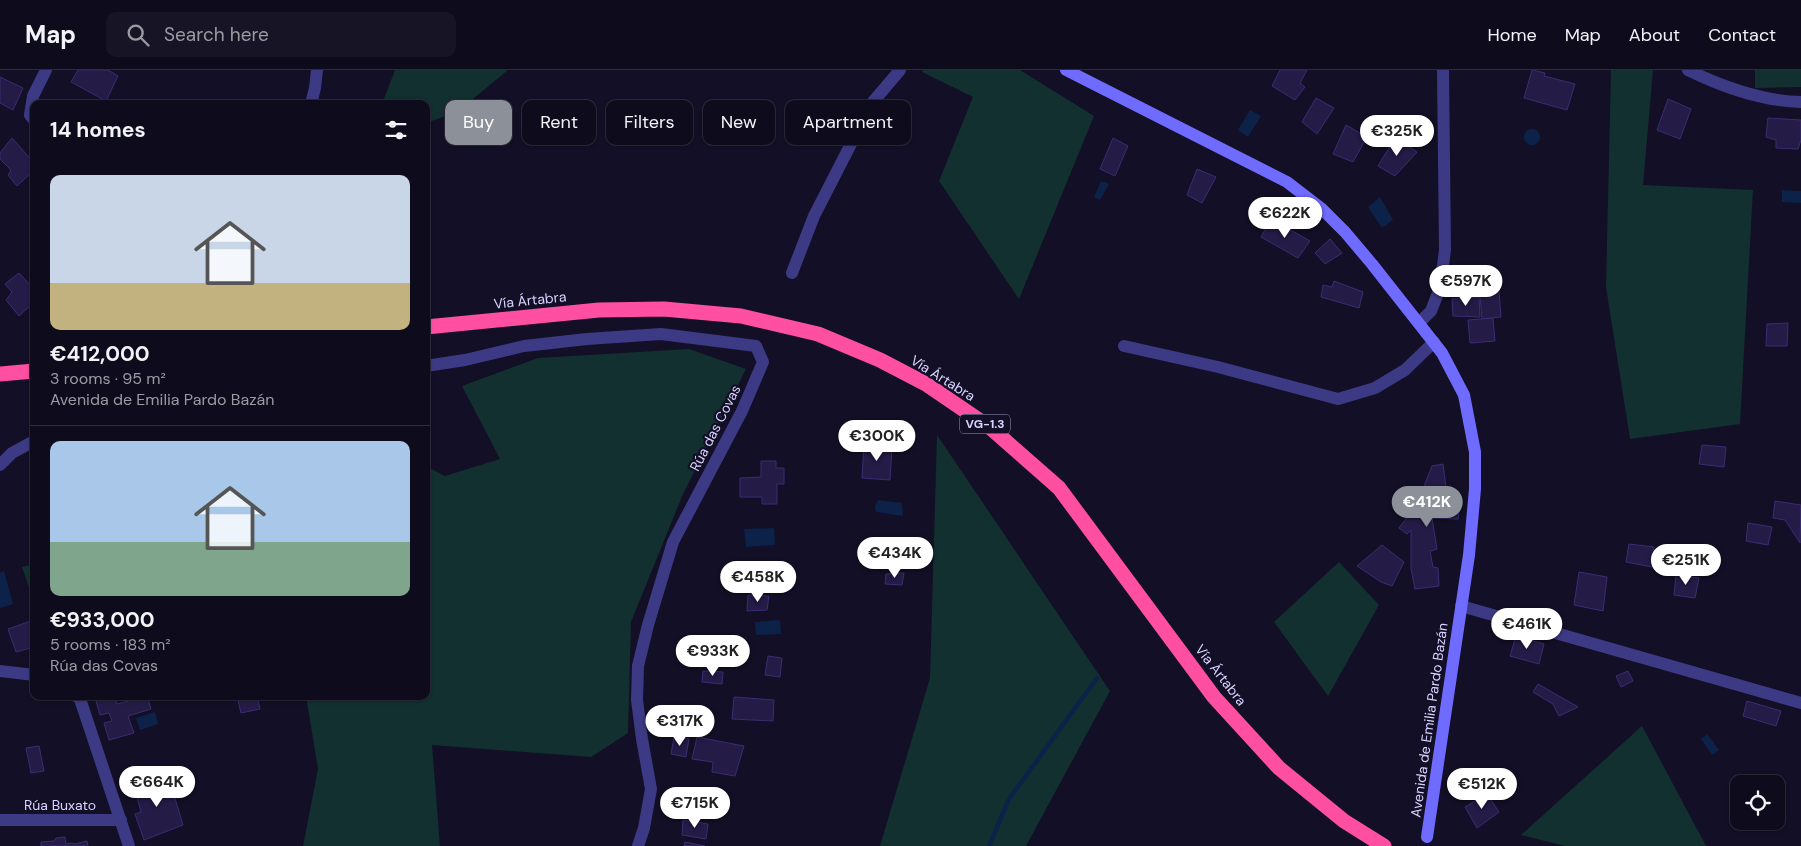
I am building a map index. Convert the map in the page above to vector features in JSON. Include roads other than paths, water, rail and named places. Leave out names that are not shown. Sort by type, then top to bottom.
[{"type":"highway","name":"Vía Ártabra","points":[[430,327],[600,310],[664,309],[740,316],[818,334],[888,364],[926,384],[992,429],[1059,488],[1214,697],[1279,768],[1344,821],[1384,846]]},
{"type":"highway","points":[[0,374],[30,371]]},
{"type":"street","points":[[32,100],[46,70]]},
{"type":"street","points":[[313,100],[317,70]]},
{"type":"street","points":[[792,273],[814,216],[872,103],[900,70]]},
{"type":"street","name":"Avenida de Emilia Pardo Bazán","points":[[1066,70],[1286,182],[1322,209],[1345,232],[1434,342],[1442,353],[1464,395],[1475,452],[1475,489],[1469,555],[1427,838]]},
{"type":"street","points":[[1419,323],[1431,311],[1440,288],[1445,250],[1443,70]]},
{"type":"street","points":[[1688,70],[1764,98],[1801,102]]},
{"type":"street","name":"Rúa das Covas","points":[[430,365],[465,360],[524,346],[661,334],[756,346],[763,362],[742,411],[673,542],[648,625],[638,666],[637,700],[651,790],[644,828],[638,846]]},
{"type":"street","points":[[1124,346],[1218,367],[1338,400],[1375,388],[1405,370],[1434,342]]},
{"type":"street","points":[[0,465],[12,453],[30,444]]},
{"type":"street","points":[[1461,606],[1801,703]]},
{"type":"street","points":[[0,671],[30,675]]},
{"type":"street","points":[[80,700],[129,846]]},
{"type":"street","name":"Rúa Buxato","points":[[0,820],[120,820]]},
{"type":"water","points":[[1250,110],[1261,116],[1248,137],[1238,130]]},
{"type":"water","points":[[1532,129],[1538,131],[1540,137],[1538,143],[1532,145],[1526,143],[1524,137],[1526,131]]},
{"type":"water","points":[[1101,181],[1109,184],[1100,200],[1094,197]]},
{"type":"water","points":[[1782,190],[1801,191],[1801,203],[1782,202]]},
{"type":"water","points":[[1380,197],[1393,220],[1382,228],[1368,207]]},
{"type":"water","points":[[878,500],[902,503],[903,516],[876,512],[875,506]]},
{"type":"water","points":[[774,528],[775,545],[746,547],[744,529]]},
{"type":"water","points":[[4,571],[13,604],[0,608],[0,573]]},
{"type":"water","points":[[780,620],[781,634],[756,635],[755,622]]},
{"type":"water","points":[[155,712],[158,724],[140,730],[136,718]]},
{"type":"water","points":[[1707,734],[1719,750],[1712,755],[1701,739]]},
{"type":"waterway","points":[[989,846],[1009,799],[1097,678]]}]
